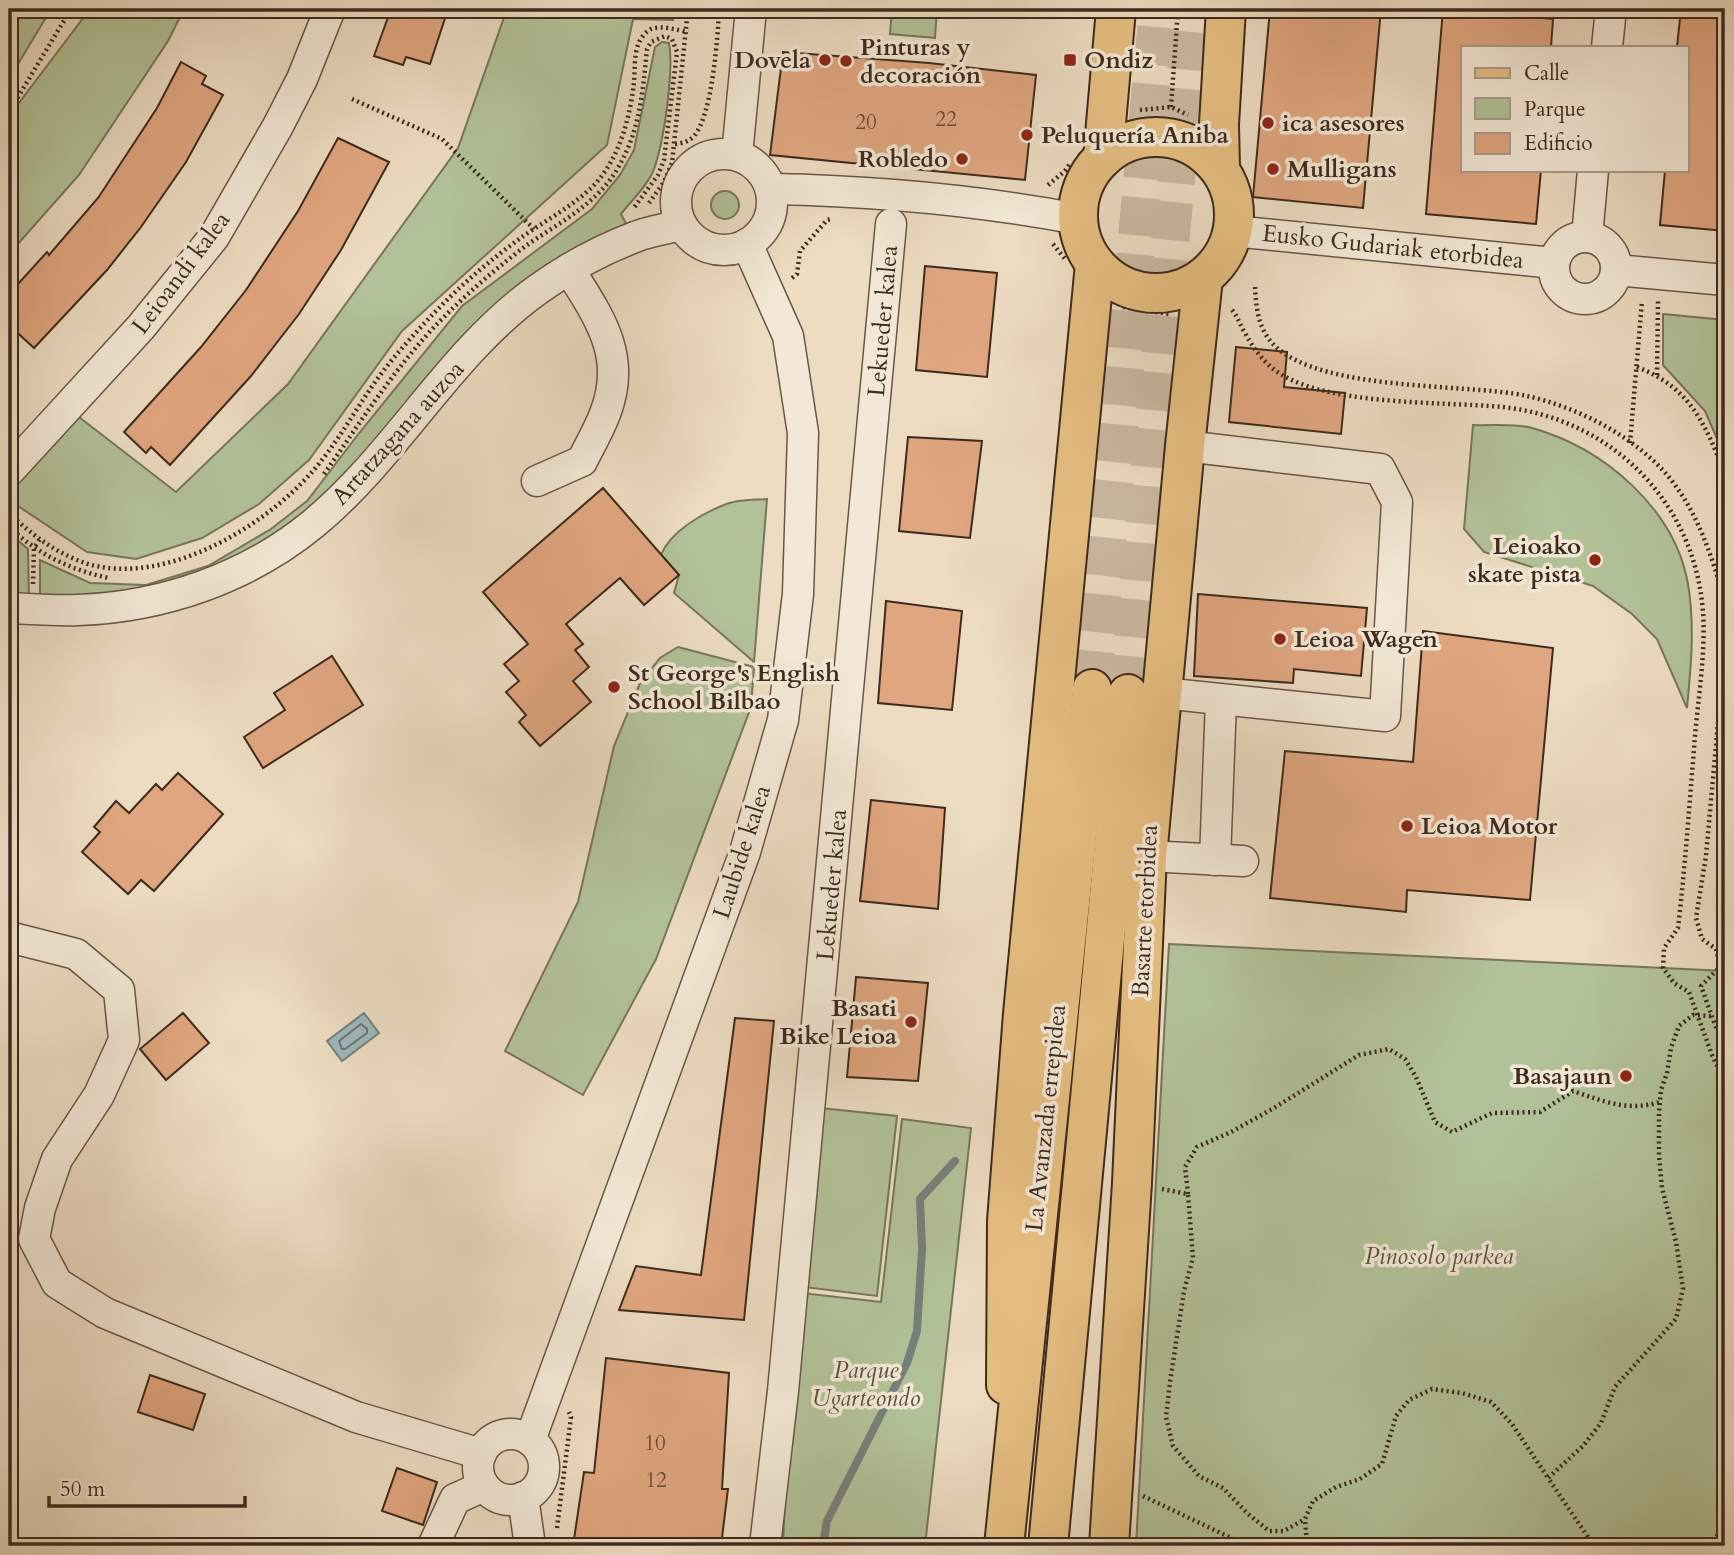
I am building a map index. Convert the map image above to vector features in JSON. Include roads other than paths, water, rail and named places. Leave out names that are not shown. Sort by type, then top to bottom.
[{"type":"main road","points":[[1103,158],[1116,9]]},
{"type":"main road","points":[[1082,264],[1121,285],[1149,293],[1177,291],[1203,278],[1222,258],[1233,231],[1233,199],[1220,169],[1219,124],[1226,9]]},
{"type":"main road","points":[[1005,1536],[1007,1221],[1023,1014],[1092,303],[1082,264],[1084,245],[1064,230],[1091,171],[1119,146],[1145,137],[1173,138],[1199,149],[1220,169]]},
{"type":"main road","name":"Basarte etorbidea","points":[[1109,1546],[1132,1183],[1147,856],[1127,692],[1185,446],[1203,278]]},
{"type":"main road","name":"La Avanzada errepidea","points":[[1005,1536],[1127,692]]},
{"type":"main road","name":"La Avanzada errepidea","points":[[1048,1546],[1127,692]]},
{"type":"main road","points":[[1059,1427],[1059,1546]]},
{"type":"street","name":"Leioandi kalea","points":[[9,471],[141,327],[214,237],[302,79],[330,9]]},
{"type":"street","points":[[737,155],[751,9]]},
{"type":"street","points":[[1607,46],[1611,9]]},
{"type":"street","points":[[737,155],[752,162],[764,174],[771,189],[769,221],[760,235],[739,255],[733,250],[718,250],[685,237],[676,201],[682,178],[692,166],[706,157],[737,155]]},
{"type":"street","points":[[1587,237],[1593,172]]},
{"type":"street","points":[[771,189],[883,194],[1034,211],[1064,230]]},
{"type":"street","name":"Lekueder kalea","points":[[765,1546],[786,1367],[891,224]]},
{"type":"street","name":"Artatzagana auzoa","points":[[21,609],[77,610],[129,606],[175,595],[242,570],[312,525],[358,483],[474,348],[536,290],[634,227],[685,237]]},
{"type":"street","name":"Eusko Gudariak etorbidea","points":[[1233,231],[1554,263]]},
{"type":"street","points":[[1587,237],[1597,239],[1611,251],[1616,270],[1609,288],[1592,299],[1582,300],[1572,297],[1557,283],[1553,273],[1554,263],[1562,246],[1578,238],[1587,237]]},
{"type":"street","name":"Laubide kalea","points":[[530,1440],[745,852],[783,720],[798,594],[803,433],[788,337],[769,291],[739,255]]},
{"type":"street","points":[[537,481],[582,461],[607,410],[614,365],[602,321],[569,269]]},
{"type":"street","points":[[1616,270],[1725,280]]},
{"type":"street","points":[[1127,692],[1385,716],[1397,502],[1380,469],[1185,446]]},
{"type":"street","points":[[1147,856],[1229,860],[1221,699]]},
{"type":"street","points":[[9,937],[76,954],[119,990],[124,1040],[99,1095],[57,1159],[40,1208],[34,1239],[57,1283],[105,1313],[356,1417],[481,1454]]},
{"type":"street","points":[[502,1435],[521,1435],[530,1440],[537,1447],[544,1466],[539,1485],[532,1492],[523,1497],[502,1498],[484,1486],[480,1476],[481,1454],[493,1439],[502,1435]]},
{"type":"street","points":[[433,1546],[455,1499],[484,1486]]},
{"type":"street","points":[[523,1497],[543,1541]]},
{"type":"water","points":[[364,1013],[379,1033],[342,1061],[327,1041]]},
{"type":"waterway","points":[[823,1546],[827,1521],[907,1363],[917,1331],[922,1249],[920,1199],[955,1161]]},
{"type":"tunnel","points":[[1092,689],[1119,434],[1158,9]]},
{"type":"tunnel","points":[[1128,694],[1192,9]]},
{"type":"place","name":"Dovela","points":[[825,60]]},
{"type":"place","name":"Ondiz","points":[[1070,60]]},
{"type":"place","name":"Pinturas y decoración","points":[[846,61]]},
{"type":"place","name":"ica asesores","points":[[1268,123]]},
{"type":"place","name":"Peluquería Aniba","points":[[1027,135]]},
{"type":"place","name":"Robledo","points":[[962,159]]},
{"type":"place","name":"Mulligans","points":[[1273,169]]},
{"type":"place","name":"Leioako skate pista","points":[[1595,560]]},
{"type":"place","name":"Leioa Wagen","points":[[1280,639]]},
{"type":"place","name":"St George's English School Bilbao","points":[[614,687]]},
{"type":"place","name":"Leioa Motor","points":[[1407,826]]},
{"type":"place","name":"Basati Bike Leioa","points":[[911,1022]]},
{"type":"place","name":"Basajaun","points":[[1626,1076]]},
{"type":"park label","name":"Pinosolo parkea","points":[[1439,1256]]},
{"type":"park label","name":"Parque Ugarteondo","points":[[866,1384]]}]
